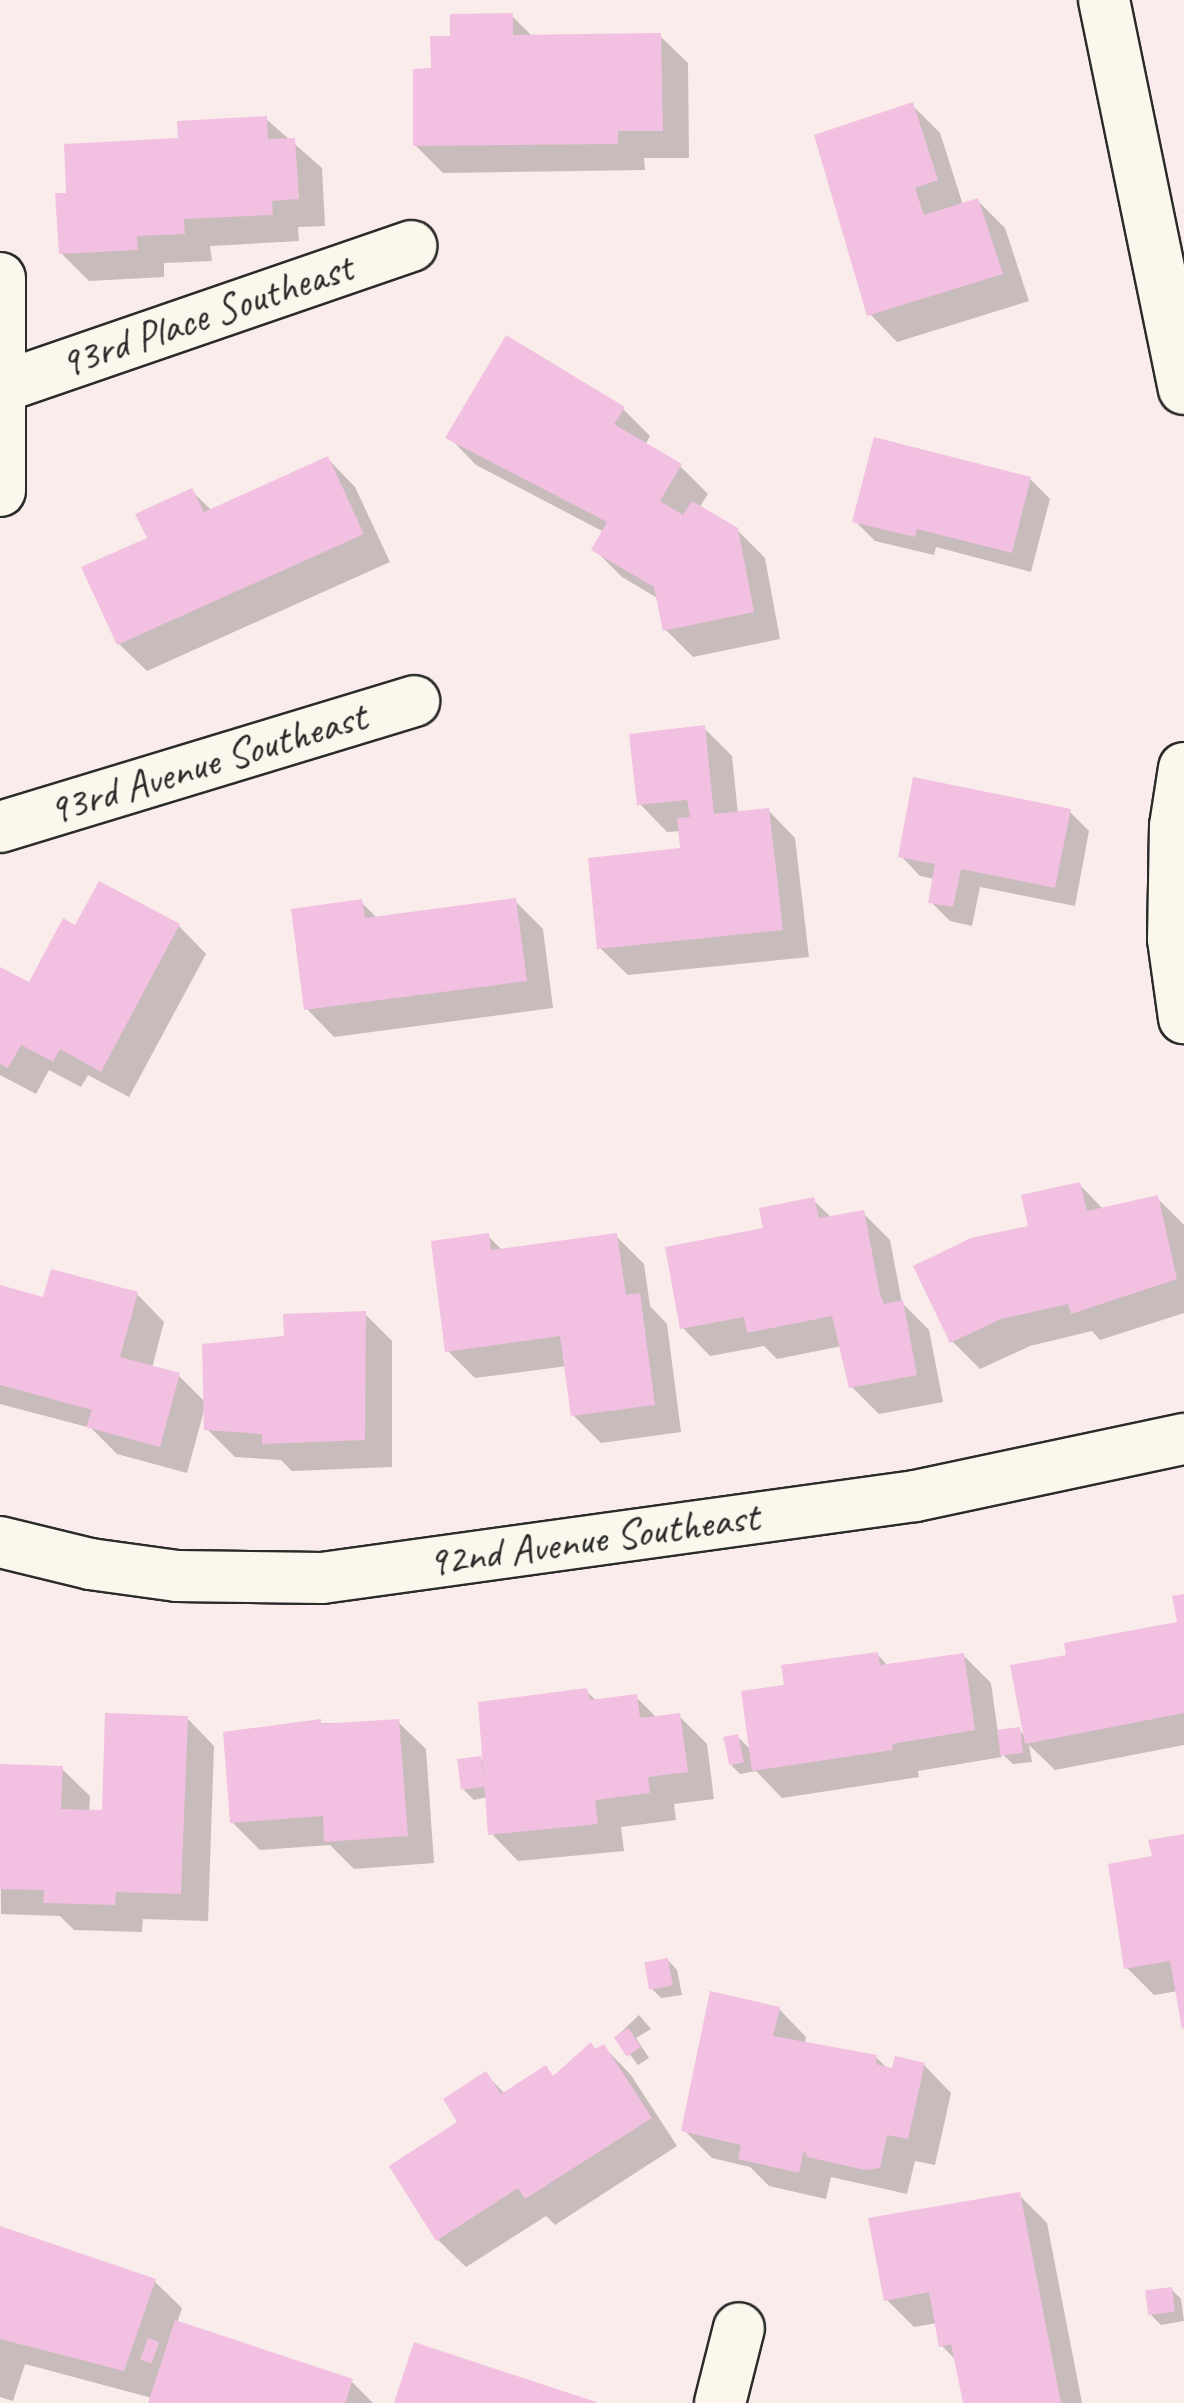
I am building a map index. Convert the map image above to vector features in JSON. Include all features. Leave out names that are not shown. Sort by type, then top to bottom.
[{"type":"street","points":[[1104,0],[1184,389]]},
{"type":"street","name":"93rd Place Southeast","points":[[2,387],[410,246]]},
{"type":"street","points":[[0,278],[0,491]]},
{"type":"street","name":"93rd Avenue Southeast","points":[[0,827],[414,701]]},
{"type":"street","points":[[1184,768],[1173,939],[1184,1018]]},
{"type":"street","name":"92nd Avenue Southeast","points":[[0,1542],[90,1564],[176,1576],[322,1578],[915,1496],[1184,1440]]},
{"type":"street","points":[[720,2403],[739,2328]]},
{"type":"building","points":[[513,13],[513,35],[661,33],[663,131],[618,131],[618,144],[413,146],[413,69],[431,68],[430,36],[450,36],[450,14]]},
{"type":"building","points":[[913,102],[938,180],[915,188],[924,215],[978,198],[1003,274],[867,316],[814,135]]},
{"type":"building","points":[[267,116],[268,139],[295,138],[299,199],[272,201],[273,215],[184,219],[185,234],[137,236],[138,250],[59,254],[55,193],[66,193],[64,144],[178,138],[177,121]]},
{"type":"building","points":[[506,335],[625,407],[614,424],[682,464],[660,501],[683,515],[692,501],[738,528],[754,612],[663,631],[654,587],[591,550],[607,522],[445,438]]},
{"type":"building","points":[[874,437],[1031,477],[1012,553],[917,529],[915,537],[852,522]]},
{"type":"building","points":[[328,456],[364,534],[117,645],[81,567],[147,538],[135,514],[192,488],[204,512]]},
{"type":"building","points":[[705,725],[714,814],[769,808],[783,930],[597,949],[588,858],[680,848],[677,818],[690,817],[687,800],[637,805],[629,734]]},
{"type":"building","points":[[913,777],[1071,809],[1055,888],[961,869],[953,907],[928,903],[935,864],[898,857]]},
{"type":"building","points":[[99,881],[180,924],[101,1072],[60,1049],[53,1062],[21,1045],[8,1068],[0,1064],[0,967],[29,982],[63,918],[75,925]]},
{"type":"building","points":[[516,898],[527,981],[304,1010],[291,909],[362,899],[365,918]]},
{"type":"building","points":[[1080,1182],[1087,1211],[1158,1195],[1177,1279],[1071,1314],[1068,1304],[1001,1319],[950,1343],[913,1266],[971,1238],[1028,1226],[1021,1195]]},
{"type":"building","points":[[814,1197],[819,1218],[864,1210],[880,1294],[884,1304],[903,1300],[917,1375],[849,1388],[832,1316],[747,1333],[744,1317],[680,1329],[665,1247],[763,1228],[759,1208]]},
{"type":"building","points":[[489,1233],[491,1250],[617,1233],[626,1295],[640,1293],[655,1405],[571,1416],[560,1336],[445,1352],[431,1241]]},
{"type":"building","points":[[51,1269],[138,1292],[120,1357],[180,1373],[160,1447],[86,1427],[92,1410],[0,1385],[0,1285],[43,1297]]},
{"type":"building","points":[[366,1311],[365,1440],[262,1444],[262,1434],[204,1430],[202,1344],[284,1336],[283,1314]]},
{"type":"building","points":[[1184,1594],[1184,1713],[1025,1744],[1010,1665],[1066,1655],[1064,1643],[1177,1622],[1172,1596]]},
{"type":"building","points":[[878,1652],[880,1665],[964,1653],[975,1730],[892,1744],[893,1750],[752,1771],[741,1691],[784,1685],[781,1665]]},
{"type":"building","points":[[587,1688],[590,1700],[637,1694],[640,1718],[680,1713],[688,1772],[648,1777],[650,1793],[595,1800],[598,1824],[488,1835],[478,1702]]},
{"type":"building","points":[[105,1713],[188,1716],[181,1894],[116,1892],[115,1905],[43,1903],[44,1890],[0,1889],[0,1764],[63,1766],[61,1809],[102,1810]]},
{"type":"building","points":[[321,1719],[321,1724],[399,1719],[408,1836],[324,1842],[323,1816],[230,1823],[223,1732]]},
{"type":"building","points":[[1020,1727],[1023,1753],[1000,1756],[997,1730]]},
{"type":"building","points":[[738,1734],[744,1762],[729,1765],[723,1737]]},
{"type":"building","points":[[481,1756],[485,1787],[461,1790],[457,1759]]},
{"type":"building","points":[[1184,1834],[1182,2029],[1170,1961],[1124,1969],[1108,1864],[1152,1856],[1148,1840]]},
{"type":"building","points":[[668,1958],[673,1986],[649,1990],[644,1962]]},
{"type":"building","points":[[710,1991],[780,2007],[773,2036],[877,2055],[876,2064],[892,2068],[895,2056],[925,2063],[908,2139],[887,2135],[880,2168],[865,2170],[807,2157],[804,2150],[799,2173],[738,2159],[741,2145],[681,2131]]},
{"type":"building","points":[[628,2028],[641,2047],[627,2057],[614,2038]]},
{"type":"building","points":[[591,2042],[595,2049],[604,2044],[652,2118],[525,2199],[518,2188],[436,2241],[389,2166],[457,2122],[443,2099],[486,2071],[501,2094],[546,2065],[553,2076]]},
{"type":"building","points":[[1020,2192],[1061,2403],[963,2403],[951,2344],[939,2347],[929,2292],[884,2301],[868,2218]]},
{"type":"building","points":[[0,2226],[156,2279],[124,2371],[0,2339]]},
{"type":"building","points":[[1172,2287],[1175,2312],[1148,2315],[1145,2290]]},
{"type":"building","points":[[175,2320],[353,2379],[345,2403],[148,2403]]},
{"type":"building","points":[[148,2338],[159,2342],[151,2364],[140,2360]]},
{"type":"building","points":[[414,2342],[596,2402],[596,2403],[394,2403]]}]
